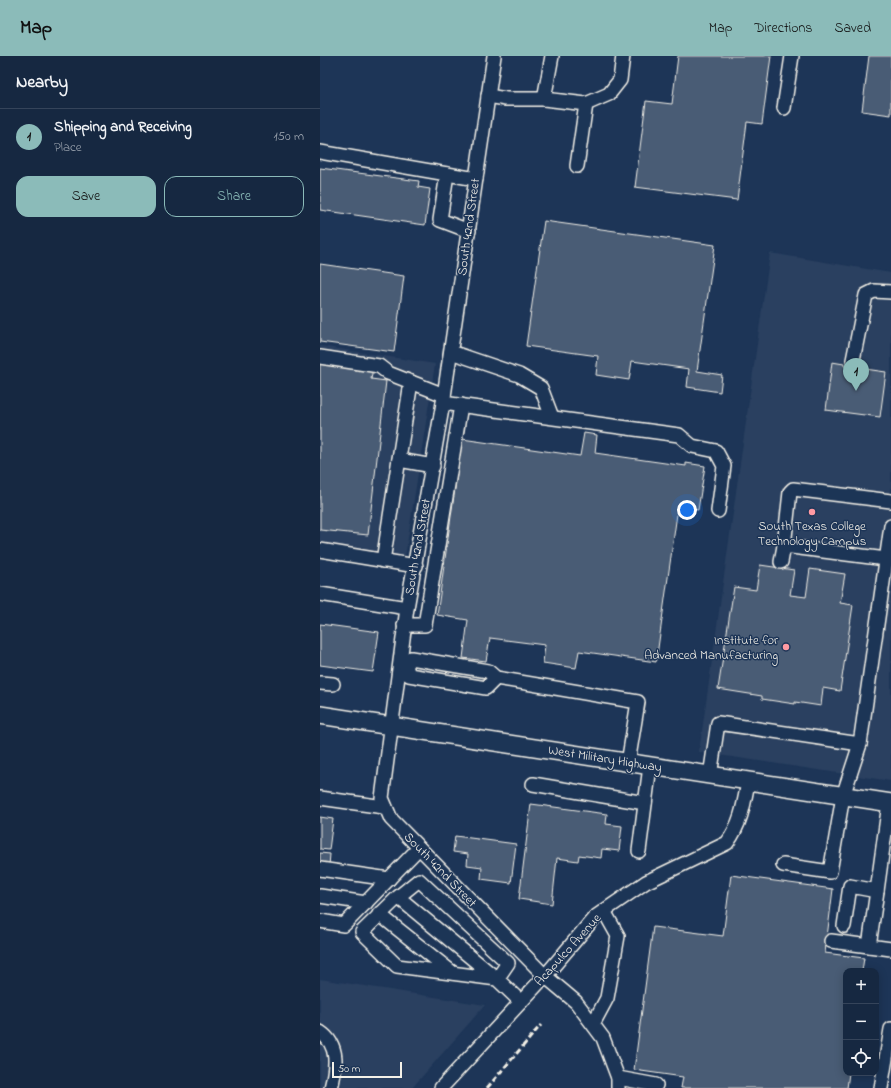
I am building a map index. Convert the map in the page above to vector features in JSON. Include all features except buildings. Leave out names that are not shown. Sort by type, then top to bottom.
[{"type":"main road","name":"West Military Highway","points":[[320,715],[890,803]]},
{"type":"street","name":"South 42nd Street","points":[[494,56],[444,399],[416,566],[404,625],[402,666],[382,798],[384,807],[391,819],[545,976],[576,1002],[603,1038],[618,1083]]},
{"type":"street","points":[[544,99],[552,56]]},
{"type":"street","points":[[488,96],[506,99],[544,99],[586,104],[609,94],[620,80],[623,56]]},
{"type":"street","points":[[784,108],[792,56]]},
{"type":"street","points":[[577,166],[586,104]]},
{"type":"street","points":[[320,152],[476,179]]},
{"type":"street","points":[[447,174],[440,220],[469,231]]},
{"type":"street","points":[[853,360],[866,295],[874,291],[891,292]]},
{"type":"street","points":[[451,352],[520,375],[541,388],[552,417]]},
{"type":"street","points":[[320,357],[379,366],[388,373],[411,382],[444,399],[461,405],[678,435],[692,446],[716,451],[724,466],[718,512]]},
{"type":"street","points":[[383,561],[411,382]]},
{"type":"street","points":[[404,625],[425,625],[461,405]]},
{"type":"street","points":[[399,460],[433,466]]},
{"type":"street","points":[[429,485],[448,487]]},
{"type":"street","points":[[781,562],[790,492],[794,489],[891,501]]},
{"type":"street","points":[[784,865],[830,872],[843,796],[860,744],[891,526]]},
{"type":"street","points":[[784,546],[886,559]]},
{"type":"street","points":[[320,550],[416,566]]},
{"type":"street","points":[[320,594],[407,608]]},
{"type":"street","points":[[402,666],[411,658],[488,671],[496,678],[638,702],[628,763]]},
{"type":"street","points":[[320,682],[333,684]]},
{"type":"street","points":[[710,776],[718,723],[860,744]]},
{"type":"street","points":[[639,850],[650,766]]},
{"type":"street","name":"Acapulco Avenue","points":[[441,1088],[545,976],[595,917],[646,882],[727,842],[735,832],[743,810],[748,782]]},
{"type":"street","points":[[533,784],[645,803]]},
{"type":"street","points":[[320,798],[384,807]]},
{"type":"street","points":[[869,946],[890,803]]},
{"type":"street","points":[[320,921],[344,925],[419,848]]},
{"type":"street","points":[[320,869],[389,880]]},
{"type":"street","points":[[418,880],[508,963],[497,979],[397,966],[362,932],[418,880]]},
{"type":"street","points":[[844,926],[850,886],[877,891]]},
{"type":"street","points":[[320,896],[366,903]]},
{"type":"street","points":[[398,897],[497,979],[521,1002]]},
{"type":"street","points":[[593,1024],[607,998],[618,936],[604,911]]},
{"type":"street","points":[[380,914],[453,973]]},
{"type":"street","points":[[831,941],[891,950]]},
{"type":"street","points":[[881,1088],[891,1029]]},
{"type":"street","points":[[320,1032],[329,1038],[334,1054],[336,1069],[331,1088]]},
{"type":"street","points":[[618,1083],[656,1085]]},
{"type":"shaded area","name":"South Texas College Technology Campus","points":[[770,253],[891,273],[891,781],[699,752]]},
{"type":"shaded area","points":[[320,346],[435,364],[403,570],[320,557]]},
{"type":"shaded area","points":[[320,979],[485,1005],[412,1088],[320,1088]]},
{"type":"railway","points":[[487,1088],[541,1025]]},
{"type":"place","name":"Shipping and Receiving","points":[[856,391]]},
{"type":"place","name":"South Texas College Technology Campus","points":[[812,512]]},
{"type":"place","name":"Institute for Advanced Manufacturing","points":[[786,647]]}]
